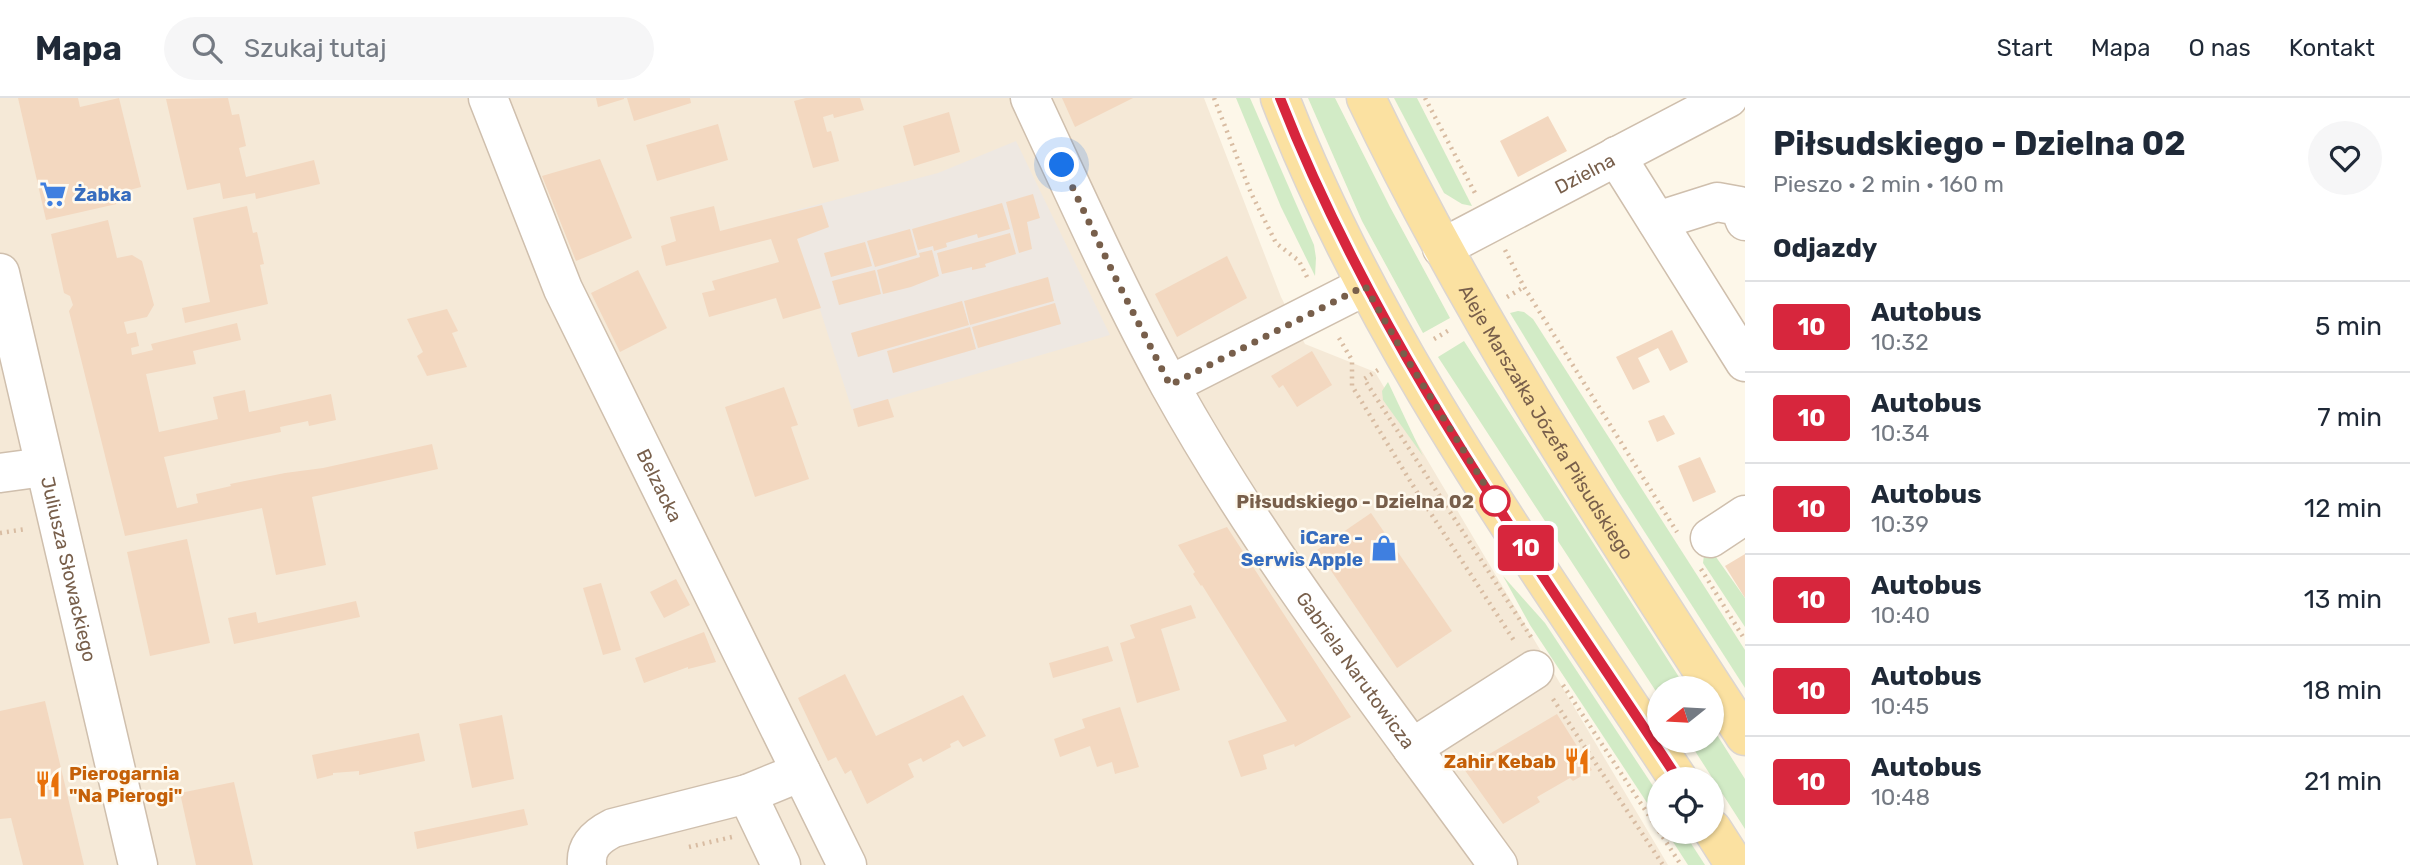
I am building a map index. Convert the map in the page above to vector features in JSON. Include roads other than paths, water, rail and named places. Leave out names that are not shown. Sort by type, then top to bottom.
[{"type":"main road","points":[[1280,98],[1365,286],[1405,356],[1495,500],[1670,767]]},
{"type":"main road","name":"Aleje Marszałka Józefa Piłsudskiego","points":[[1366,98],[1478,313],[1594,503],[1745,736]]},
{"type":"main road","points":[[1722,844],[1735,865]]},
{"type":"street","name":"Belzacka","points":[[488,98],[563,289],[846,865]]},
{"type":"street","name":"Gabriela Narutowicza","points":[[1030,98],[1170,385],[1260,534],[1498,865]]},
{"type":"street","name":"Dzielna","points":[[1442,248],[1728,98]]},
{"type":"street","points":[[1616,156],[1745,362]]},
{"type":"street","points":[[1657,222],[1717,202],[1739,205],[1745,221]]},
{"type":"street","name":"Juliusza Słowackiego","points":[[0,273],[138,865]]},
{"type":"street","points":[[1170,385],[1365,286]]},
{"type":"street","points":[[0,473],[44,467]]},
{"type":"street","points":[[1694,543],[1745,515]]},
{"type":"street","points":[[1412,748],[1543,665]]},
{"type":"street","points":[[587,865],[588,848],[594,840],[612,828],[747,794],[801,772]]},
{"type":"street","points":[[747,794],[781,865]]},
{"type":"place","name":"Żabka","points":[[53,194]]},
{"type":"place","name":"Piłsudskiego - Dzielna 02","points":[[1495,501]]},
{"type":"place","name":"iCare - Serwis Apple","points":[[1384,548]]},
{"type":"place","name":"Zahir Kebab","points":[[1577,761]]},
{"type":"place","name":"Pierogarnia \"Na Pierogi\"","points":[[48,784]]}]
